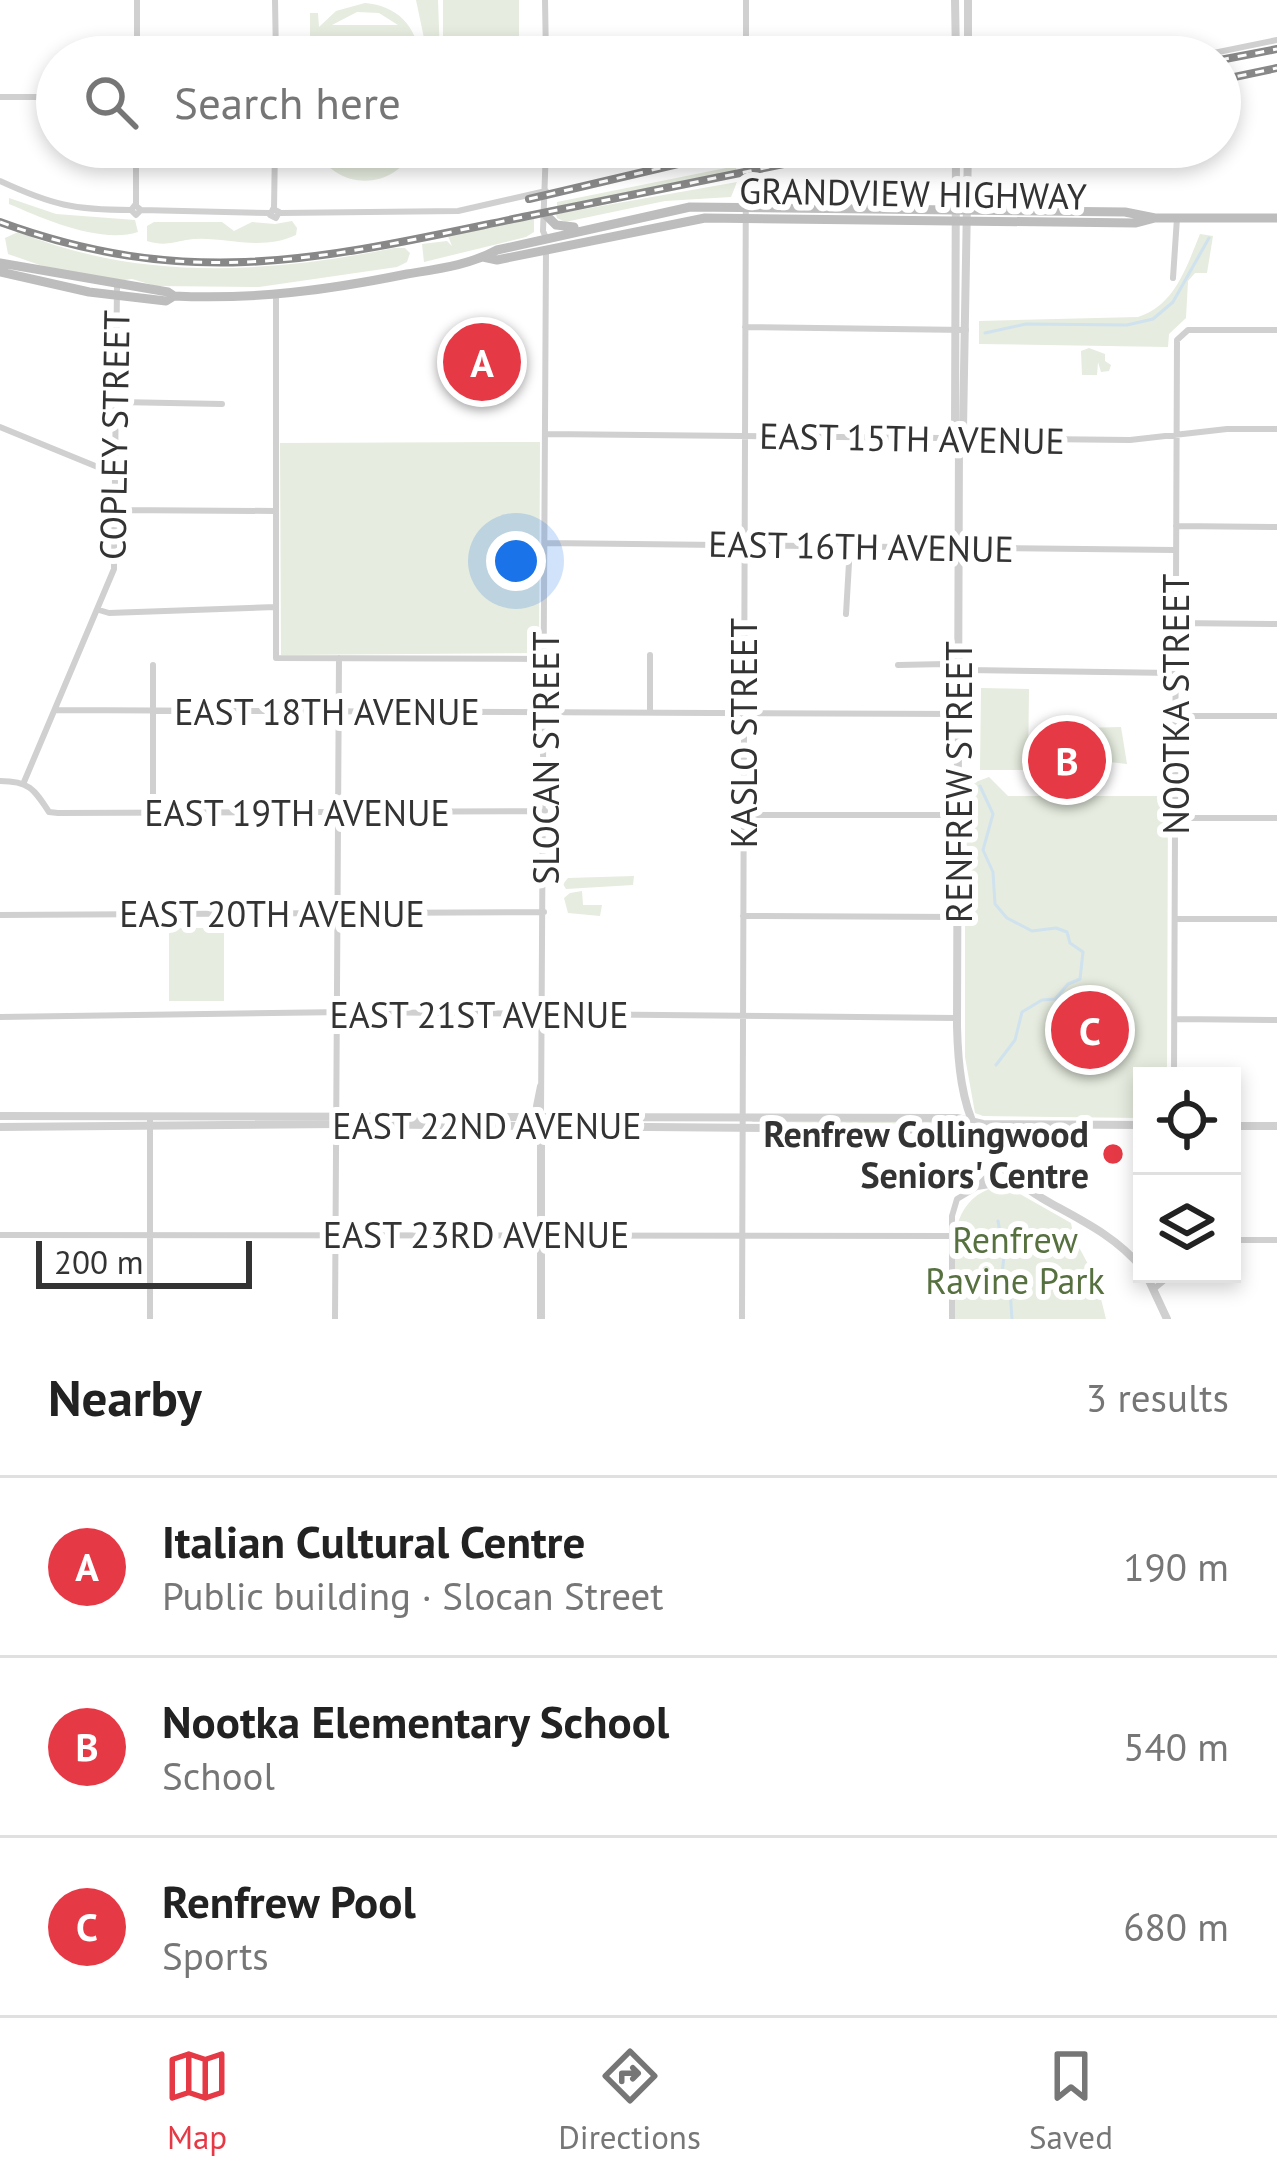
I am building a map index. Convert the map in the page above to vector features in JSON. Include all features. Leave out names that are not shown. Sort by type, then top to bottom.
[{"type":"main road","name":"GRANDVIEW HIGHWAY","points":[[546,244],[597,226],[690,207],[746,213],[1125,212],[1155,218],[1277,218]]},
{"type":"main road","name":"GRANDVIEW HIGHWAY","points":[[546,244],[746,213]]},
{"type":"main road","points":[[546,215],[560,227],[597,226]]},
{"type":"main road","points":[[0,272],[174,296],[276,296],[322,291],[483,257],[497,260],[546,244]]},
{"type":"main road","points":[[0,262],[117,291]]},
{"type":"street","points":[[137,0],[137,36]]},
{"type":"street","points":[[275,0],[276,36]]},
{"type":"street","points":[[545,0],[546,36]]},
{"type":"street","points":[[746,0],[746,36]]},
{"type":"street","points":[[955,0],[956,36]]},
{"type":"street","points":[[968,0],[968,36]]},
{"type":"street","points":[[1241,47],[1277,40]]},
{"type":"street","points":[[0,97],[36,97]]},
{"type":"street","points":[[136,168],[136,208]]},
{"type":"street","points":[[275,168],[275,212]]},
{"type":"street","name":"SLOCAN STREET","points":[[541,1319],[546,168]]},
{"type":"street","name":"KASLO STREET","points":[[742,1319],[746,168]]},
{"type":"street","name":"RENFREW STREET","points":[[956,168],[961,330]]},
{"type":"street","name":"RENFREW STREET","points":[[968,168],[955,430],[959,438],[959,1075],[972,1124]]},
{"type":"street","points":[[0,181],[75,209],[458,211],[546,191]]},
{"type":"street","points":[[1173,278],[1177,218]]},
{"type":"street","name":"COPLEY STREET","points":[[24,782],[115,569],[117,291]]},
{"type":"street","points":[[276,296],[275,658],[546,659]]},
{"type":"street","points":[[745,327],[961,330]]},
{"type":"street","name":"NOOTKA STREET","points":[[1174,1067],[1177,340],[1188,330],[1277,330]]},
{"type":"street","points":[[116,402],[222,404]]},
{"type":"street","points":[[0,427],[105,470],[116,470]]},
{"type":"street","name":"EAST 15TH AVENUE","points":[[547,434],[1130,440],[1277,429]]},
{"type":"street","points":[[116,510],[275,511]]},
{"type":"street","points":[[1175,526],[1277,527]]},
{"type":"street","name":"EAST 16TH AVENUE","points":[[546,543],[1175,550]]},
{"type":"street","points":[[846,614],[850,547]]},
{"type":"street","points":[[99,610],[275,607]]},
{"type":"street","points":[[1175,623],[1277,624]]},
{"type":"street","points":[[650,655],[650,711]]},
{"type":"street","points":[[334,1319],[340,658]]},
{"type":"street","points":[[153,665],[153,812]]},
{"type":"street","points":[[898,665],[1174,673]]},
{"type":"street","name":"EAST 18TH AVENUE","points":[[55,710],[958,714]]},
{"type":"street","points":[[1174,716],[1277,716]]},
{"type":"street","points":[[0,781],[24,782]]},
{"type":"street","name":"EAST 19TH AVENUE","points":[[24,782],[38,792],[49,812],[545,811]]},
{"type":"street","points":[[743,814],[958,815]]},
{"type":"street","points":[[1174,818],[1277,818]]},
{"type":"street","name":"EAST 20TH AVENUE","points":[[0,915],[544,912]]},
{"type":"street","points":[[743,916],[958,917]]},
{"type":"street","points":[[1174,919],[1277,919]]},
{"type":"street","name":"EAST 21ST AVENUE","points":[[0,1017],[336,1012],[958,1018]]},
{"type":"street","points":[[1175,1019],[1277,1020]]},
{"type":"street","name":"EAST 22ND AVENUE","points":[[0,1116],[541,1120],[741,1116],[1133,1125]]},
{"type":"street","points":[[150,1120],[150,1319]]},
{"type":"street","name":"EAST 22ND AVENUE","points":[[0,1127],[150,1120]]},
{"type":"street","name":"EAST 22ND AVENUE","points":[[541,1120],[962,1130],[972,1124]]},
{"type":"street","points":[[972,1124],[999,1165],[1016,1181],[1112,1238],[1133,1260]]},
{"type":"street","points":[[1241,1126],[1277,1126]]},
{"type":"street","points":[[952,1319],[957,1199],[999,1165]]},
{"type":"street","points":[[977,1187],[1016,1181]]},
{"type":"street","name":"EAST 23RD AVENUE","points":[[0,1235],[952,1236]]},
{"type":"street","points":[[1241,1240],[1277,1240]]},
{"type":"street","points":[[1152,1283],[1166,1319]]},
{"type":"street","points":[[1155,1288],[1161,1283]]},
{"type":"green space","points":[[416,0],[438,0],[439,36],[424,36]]},
{"type":"green space","points":[[443,0],[519,0],[519,36],[443,36]]},
{"type":"green space","points":[[365,3],[395,13],[414,36],[310,36],[310,13],[318,13],[319,27],[336,11]],"holes":[[[357,12],[379,13],[398,25],[332,25]]]},
{"type":"green space","points":[[331,168],[399,168],[365,181]]},
{"type":"green space","points":[[726,168],[736,168],[557,207],[557,202]]},
{"type":"green space","points":[[978,179],[983,179],[984,186],[1034,186],[1033,199],[980,199]]},
{"type":"green space","points":[[737,182],[731,197],[665,201],[565,222],[556,214]]},
{"type":"green space","points":[[9,198],[56,214],[135,220],[138,232],[107,235],[72,228],[9,204]]},
{"type":"green space","points":[[534,218],[534,232],[526,237],[424,262],[422,244],[447,241],[452,246],[448,236]]},
{"type":"green space","points":[[292,221],[296,235],[268,243],[147,241],[147,226],[154,222],[222,222],[234,231],[252,222]]},
{"type":"green space","points":[[18,232],[110,259],[203,268],[298,263],[394,248],[410,253],[407,262],[397,267],[259,287],[156,286],[57,271],[8,254],[5,238]]},
{"type":"green space","points":[[1200,234],[1213,236],[1207,273],[1195,273],[1188,281],[1186,318],[1169,334],[1168,347],[979,344],[979,321],[1138,317],[1151,311],[1178,284]]},
{"type":"green space","points":[[1089,348],[1105,354],[1109,371],[1101,372],[1098,362],[1097,375],[1082,375],[1081,351]]},
{"type":"green space","points":[[540,442],[539,653],[281,655],[280,443]]},
{"type":"green space","points":[[981,688],[1029,689],[1028,770],[980,770]]},
{"type":"green space","points":[[1121,727],[1127,764],[1082,759],[1082,747],[1072,746],[1072,736],[1081,736],[1082,728]]},
{"type":"green space","points":[[989,777],[1008,796],[1168,796],[1167,1067],[1133,1067],[1133,1118],[975,1113],[965,1057],[965,796],[972,795],[973,783]]},
{"type":"green space","points":[[634,876],[633,885],[566,889],[563,884],[568,878]]},
{"type":"green space","points":[[582,891],[583,905],[602,905],[600,916],[568,913],[564,898]]},
{"type":"green space","points":[[169,928],[224,928],[224,1001],[169,1001]]},
{"type":"green space","points":[[753,1120],[957,1124],[752,1122]]},
{"type":"green space","name":"Renfrew Ravine Park","points":[[1004,1185],[1071,1223],[1096,1279],[1106,1319],[954,1319],[953,1257],[959,1219],[968,1203]]},
{"type":"waterway","points":[[985,333],[1026,324],[1127,325],[1153,319],[1173,302],[1209,238]]},
{"type":"waterway","points":[[980,786],[993,814],[983,850],[993,872],[995,904],[1007,918],[1032,931],[1056,928],[1067,932],[1070,943],[1083,952],[1080,979],[1055,999],[1042,1000],[1022,1012],[1015,1040],[996,1065]]},
{"type":"waterway","points":[[998,1221],[1004,1256],[1001,1283],[1010,1289],[1012,1319]]},
{"type":"railway","points":[[1241,56],[1277,49]]},
{"type":"railway","points":[[1241,76],[1277,68]]},
{"type":"railway","points":[[529,199],[661,168]]},
{"type":"railway","points":[[0,222],[71,244],[138,257],[265,261],[391,244],[765,168]]},
{"type":"place","name":"Italian Cultural Centre","points":[[482,362]]},
{"type":"place","name":"Nootka Elementary School","points":[[1067,760]]},
{"type":"place","name":"Renfrew Pool","points":[[1090,1030]]},
{"type":"place","name":"Renfrew Collingwood Seniors' Centre","points":[[1113,1154]]}]
